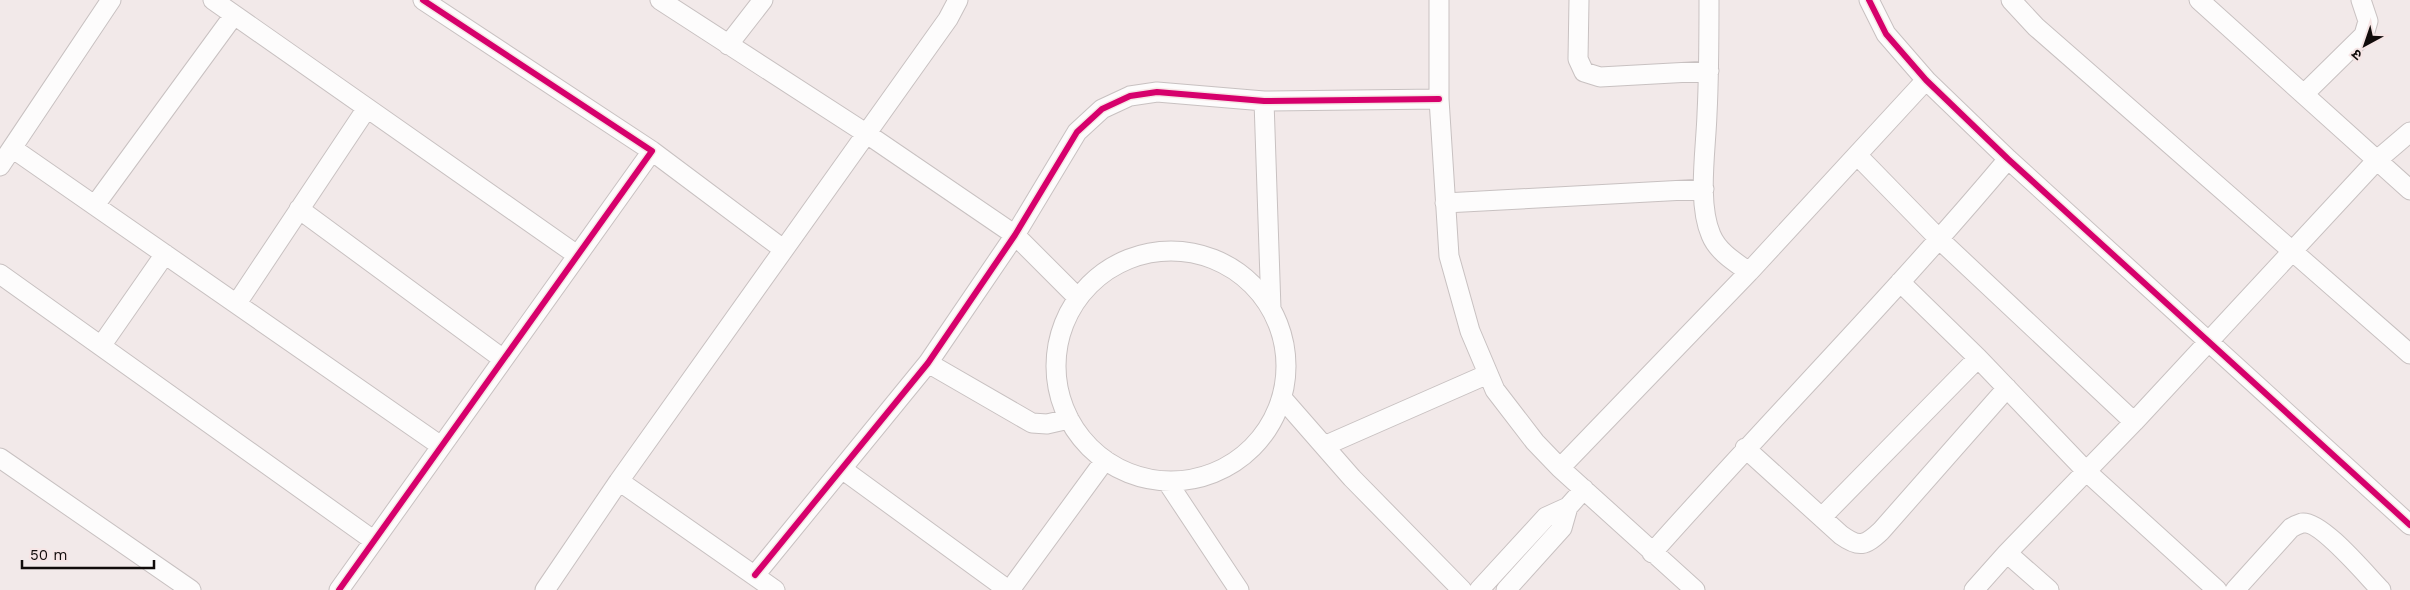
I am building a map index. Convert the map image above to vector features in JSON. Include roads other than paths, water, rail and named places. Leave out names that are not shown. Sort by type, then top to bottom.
[{"type":"street","points":[[0,166],[111,0]]},
{"type":"street","points":[[213,0],[577,255]]},
{"type":"street","points":[[423,0],[652,151],[783,249]]},
{"type":"street","points":[[660,0],[868,134],[1015,235],[1078,298]]},
{"type":"street","points":[[728,45],[762,0]]},
{"type":"street","points":[[545,590],[619,481],[783,249],[868,134],[948,19],[958,0]]},
{"type":"street","points":[[1439,0],[1440,99],[1449,256],[1470,331],[1488,374],[1495,390],[1535,442],[1560,468],[1695,590]]},
{"type":"street","points":[[1579,0],[1578,60],[1584,72],[1600,77],[1709,70]]},
{"type":"street","points":[[1709,0],[1709,70],[1704,189],[1707,224],[1712,237],[1721,251],[1749,272]]},
{"type":"street","points":[[1869,0],[1886,34],[1926,80],[2008,159],[2410,525]]},
{"type":"street","points":[[2010,0],[2036,26],[2410,354]]},
{"type":"street","points":[[2200,0],[2410,190]]},
{"type":"street","points":[[2304,94],[2364,34],[2368,22],[2361,0]]},
{"type":"street","points":[[95,205],[234,15]]},
{"type":"street","points":[[1560,468],[1749,272],[1926,80]]},
{"type":"street","points":[[755,575],[928,364],[1015,235],[1077,132],[1102,109],[1130,96],[1157,92],[1264,101],[1440,99]]},
{"type":"street","points":[[1264,101],[1272,309]]},
{"type":"street","points":[[237,304],[367,108]]},
{"type":"street","points":[[1974,590],[2007,553],[2134,422],[2376,161],[2410,132]]},
{"type":"street","points":[[12,148],[441,446]]},
{"type":"street","points":[[338,590],[652,151]]},
{"type":"street","points":[[1857,155],[1940,240],[2134,422]]},
{"type":"street","points":[[1652,553],[1745,448],[1940,240],[2008,159]]},
{"type":"street","points":[[1446,203],[1704,189]]},
{"type":"street","points":[[299,209],[503,359]]},
{"type":"street","points":[[1151,252],[1186,252],[1203,255],[1235,270],[1255,288],[1272,309],[1282,335],[1286,362],[1282,398],[1267,431],[1242,458],[1210,475],[1168,483],[1138,476],[1105,460],[1091,448],[1069,419],[1057,384],[1057,348],[1062,330],[1078,298],[1102,273],[1133,257],[1151,252]]},
{"type":"street","points":[[101,346],[165,254]]},
{"type":"street","points":[[0,274],[373,540]]},
{"type":"street","points":[[1900,282],[1978,358],[2087,472],[2217,590]]},
{"type":"street","points":[[1822,517],[1978,358]]},
{"type":"street","points":[[928,364],[1032,423],[1047,424],[1069,419]]},
{"type":"street","points":[[1324,446],[1488,374]]},
{"type":"street","points":[[1745,448],[1852,543],[1862,544],[1870,541],[2007,388]]},
{"type":"street","points":[[1282,398],[1352,478],[1462,590]]},
{"type":"street","points":[[0,458],[191,590]]},
{"type":"street","points":[[842,469],[1009,590],[1105,460]]},
{"type":"street","points":[[619,481],[775,590]]},
{"type":"street","points":[[1168,483],[1239,590]]},
{"type":"street","points":[[1479,590],[1546,517],[1568,507],[1584,489]]},
{"type":"street","points":[[1506,590],[1562,528],[1568,507]]},
{"type":"street","points":[[2235,590],[2291,528],[2302,523],[2313,525],[2325,534],[2382,590]]},
{"type":"street","points":[[2007,553],[2049,590]]}]
